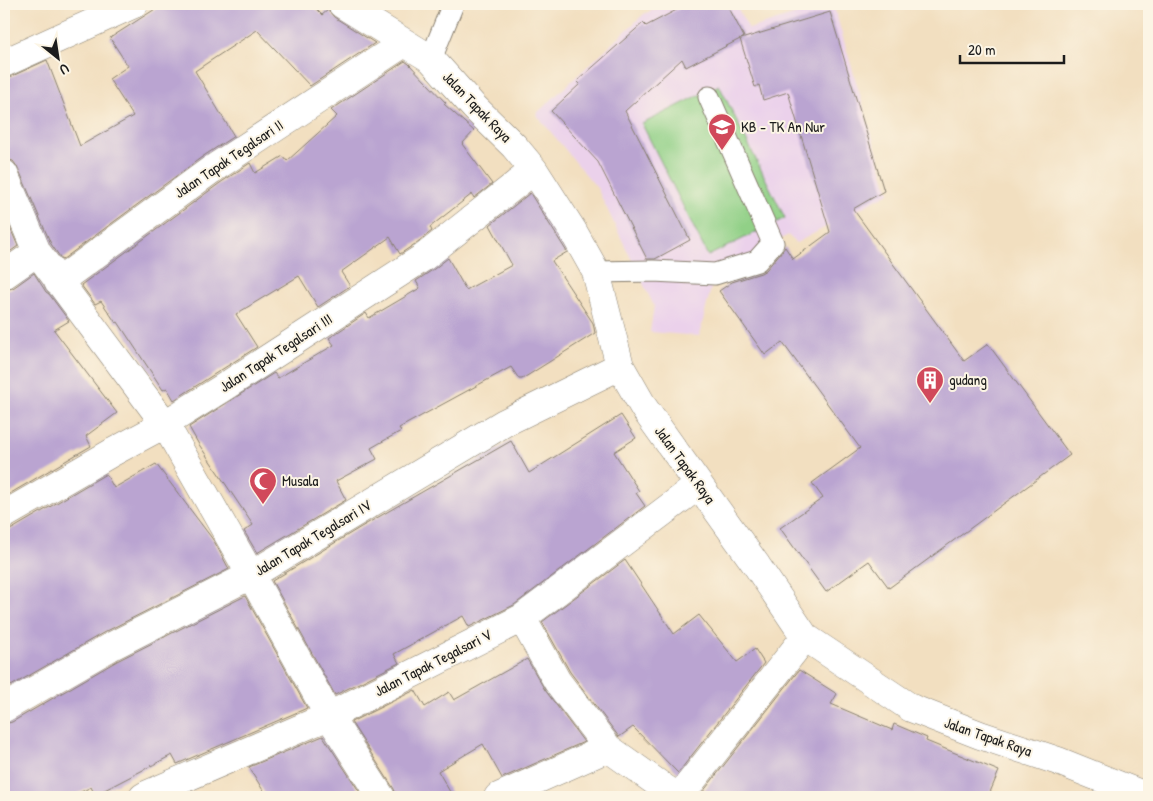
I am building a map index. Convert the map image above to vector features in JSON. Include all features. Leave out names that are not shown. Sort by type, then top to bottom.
[{"type":"street","points":[[4,63],[134,4]]},
{"type":"street","name":"Jalan Tapak Raya","points":[[342,4],[431,59],[474,107],[514,146],[534,170],[573,231],[596,272],[620,366],[644,408],[757,566],[805,637],[911,708],[980,736],[1058,761],[1148,797]]},
{"type":"street","name":"Jalan Tapak Tegalsari II","points":[[58,282],[211,170],[404,43]]},
{"type":"street","name":"Jalan Tapak Tegalsari III","points":[[4,515],[165,424],[424,257],[534,170]]},
{"type":"street","points":[[4,174],[37,252],[165,424],[329,716],[381,797]]},
{"type":"street","points":[[4,275],[37,252]]},
{"type":"street","name":"Jalan Tapak Tegalsari IV","points":[[4,708],[110,648],[251,575],[504,424],[620,366]]},
{"type":"street","name":"Jalan Tapak Tegalsari V","points":[[143,797],[329,716],[522,618],[699,485]]},
{"type":"street","points":[[522,618],[557,681],[608,748],[678,797],[805,637]]},
{"type":"street","points":[[498,797],[608,748]]},
{"type":"lane","points":[[431,59],[453,4]]},
{"type":"lane","points":[[596,272],[652,271],[715,274],[758,261],[772,242],[709,97]]},
{"type":"shaded area","name":"KB - TK An Nur","points":[[667,4],[735,4],[749,29],[827,4],[833,4],[889,193],[796,243],[788,235],[713,280],[699,336],[650,332],[654,306],[597,188],[536,114],[644,14]]},
{"type":"green space","points":[[719,85],[785,218],[708,256],[642,124]]},
{"type":"building","points":[[163,4],[311,4],[322,15],[328,10],[334,17],[375,43],[310,86],[257,30],[195,71],[234,136],[202,157],[62,260],[51,244],[18,168],[13,161],[4,159],[4,79],[47,60],[80,146],[133,116],[109,79],[128,66],[110,38]]},
{"type":"building","name":"gudang","points":[[688,4],[727,4],[744,37],[741,39],[830,12],[884,191],[853,209],[964,361],[988,344],[1070,455],[889,588],[869,561],[826,592],[780,528],[823,498],[812,483],[860,448],[782,342],[765,355],[719,291],[732,282],[766,270],[785,247],[793,259],[830,232],[788,92],[763,100],[759,85],[755,87],[740,39],[686,67],[682,59],[625,111],[690,240],[655,259],[647,259],[598,162],[551,111],[580,84],[577,81],[643,23],[646,26]]},
{"type":"building","points":[[405,61],[446,103],[444,104],[474,131],[462,144],[492,184],[474,198],[472,194],[430,227],[432,231],[400,254],[390,237],[341,272],[350,286],[318,307],[299,276],[236,314],[257,347],[174,400],[167,388],[163,390],[118,322],[116,323],[101,301],[95,304],[81,285],[250,163],[255,173],[283,156],[287,161],[337,116],[331,110]]},
{"type":"building","points":[[530,193],[567,252],[552,261],[593,323],[595,333],[522,379],[519,379],[511,367],[399,428],[401,431],[371,448],[377,459],[336,481],[346,500],[257,553],[244,531],[253,525],[189,427],[274,373],[278,378],[334,345],[329,338],[366,313],[369,318],[420,288],[416,281],[448,258],[466,290],[512,265],[490,225]]},
{"type":"building","points":[[4,214],[18,246],[4,256]]},
{"type":"building","points":[[34,273],[69,321],[54,330],[117,413],[86,436],[91,446],[4,497],[4,290],[13,288]]},
{"type":"building","points":[[621,415],[636,438],[614,452],[639,491],[636,493],[645,506],[514,605],[469,627],[463,616],[394,654],[399,663],[335,695],[272,581],[361,527],[511,441],[529,473]]},
{"type":"building","points":[[156,464],[214,541],[229,569],[103,633],[11,686],[4,673],[4,531],[12,529],[106,474],[114,488]]},
{"type":"building","points":[[625,560],[674,634],[699,615],[737,662],[755,649],[764,663],[678,773],[633,727],[619,737],[570,672],[542,622]]},
{"type":"building","points":[[245,596],[307,708],[177,764],[172,755],[95,795],[91,787],[71,797],[4,797],[4,724],[12,722],[117,661]]},
{"type":"building","points":[[527,659],[545,690],[584,742],[502,778],[483,744],[438,771],[453,797],[396,797],[394,789],[351,722],[415,690],[425,707],[449,692],[454,700]]},
{"type":"building","points":[[799,670],[837,694],[831,704],[892,730],[894,724],[927,738],[926,741],[999,771],[988,797],[714,797],[702,793]]},
{"type":"building","points":[[323,736],[363,797],[267,797],[249,767]]},
{"type":"place","name":"KB - TK An Nur","points":[[722,151]]},
{"type":"place","name":"gudang","points":[[930,404]]},
{"type":"place","name":"Musala","points":[[263,505]]}]
